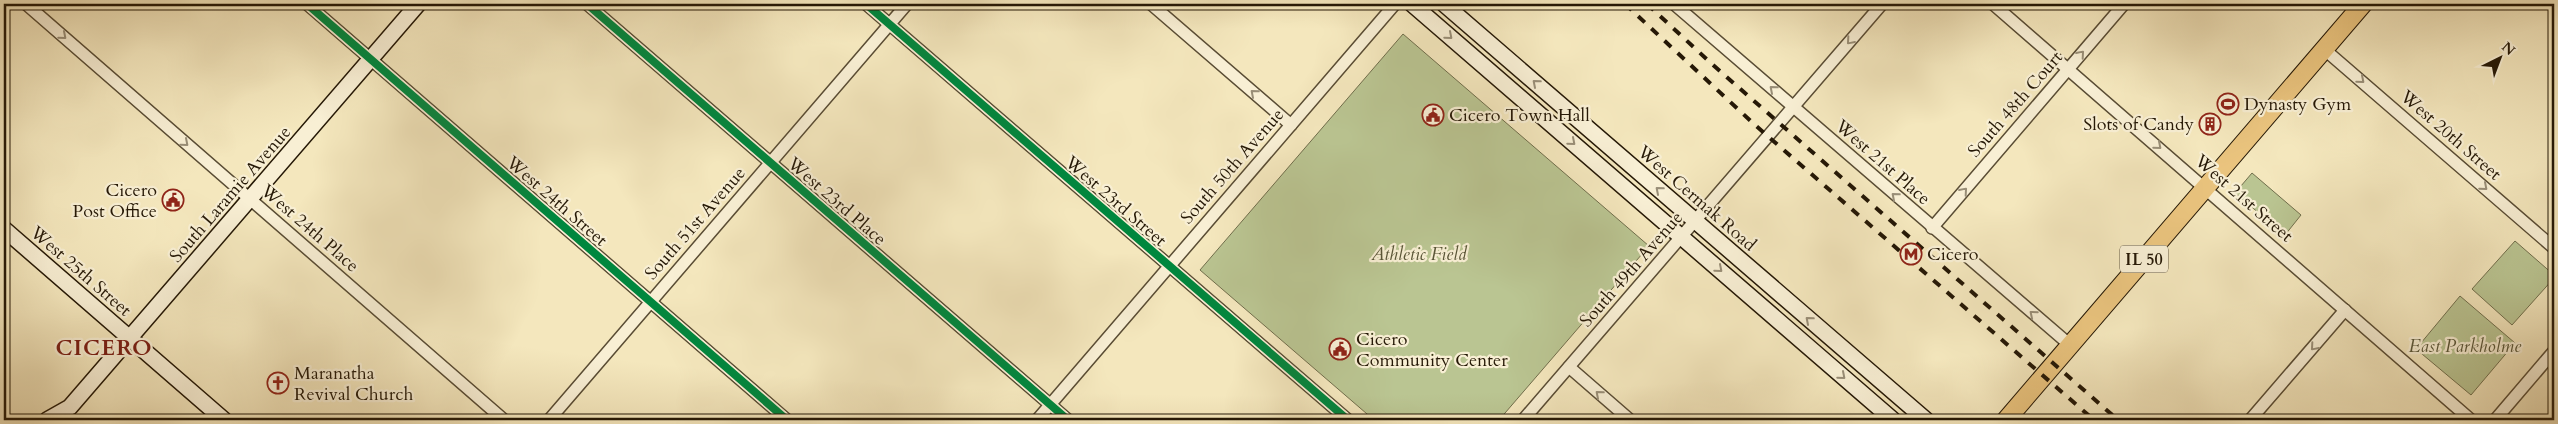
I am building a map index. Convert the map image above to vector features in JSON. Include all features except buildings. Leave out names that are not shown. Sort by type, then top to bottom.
[{"type":"main road","name":"South Laramie Avenue","points":[[47,420],[67,413],[418,4]]},
{"type":"main road","points":[[1412,4],[1893,420]]},
{"type":"main road","name":"West Cermak Road","points":[[1444,4],[1926,420]]},
{"type":"main road","name":"IL 50","points":[[2006,420],[2363,4]]},
{"type":"main road","name":"West 25th Street","points":[[4,229],[224,420]]},
{"type":"street","name":"West 24th Place","points":[[26,4],[504,420]]},
{"type":"street","name":"West 24th Street","points":[[307,4],[787,420]]},
{"type":"street","name":"West 23rd Place","points":[[588,4],[1068,420]]},
{"type":"street","name":"West 23rd Street","points":[[866,4],[1348,420]]},
{"type":"street","name":"South 51st Avenue","points":[[550,420],[907,4]]},
{"type":"street","points":[[1151,4],[1291,125]]},
{"type":"street","name":"South 50th Avenue","points":[[1037,420],[1395,4]]},
{"type":"street","name":"West 21st Place","points":[[1674,4],[2070,345]]},
{"type":"street","name":"South 49th Avenue","points":[[1523,420],[1696,222],[1882,4]]},
{"type":"street","name":"West 21st Street","points":[[1993,4],[2206,187],[2471,420]]},
{"type":"street","name":"South 48th Court","points":[[1932,228],[2124,4]]},
{"type":"street","name":"West 20th Street","points":[[2324,48],[2554,248]]},
{"type":"street","points":[[2250,420],[2345,310]]},
{"type":"street","points":[[2495,420],[2554,350]]},
{"type":"street","points":[[1569,367],[1630,420]]},
{"type":"green space","name":"Athletic Field","points":[[1403,34],[1649,246],[1499,420],[1374,420],[1200,270]]},
{"type":"green space","points":[[2252,173],[2301,215],[2285,235],[2235,193]]},
{"type":"green space","name":"East Parkholme","points":[[2515,241],[2554,275],[2554,278],[2512,325],[2472,289]]},
{"type":"green space","name":"East Parkholme","points":[[2460,296],[2515,343],[2471,395],[2416,349]]},
{"type":"railway","points":[[1625,4],[1755,125],[2094,420]]},
{"type":"railway","points":[[1647,4],[1713,65],[2118,420]]},
{"type":"cycle path","points":[[307,4],[787,420]]},
{"type":"cycle path","points":[[587,4],[1068,420]]},
{"type":"cycle path","points":[[866,4],[1348,420]]},
{"type":"place","name":"Dynasty Gym","points":[[2228,104]]},
{"type":"place","name":"Cicero Town Hall","points":[[1433,115]]},
{"type":"place","name":"Slots of Candy","points":[[2210,124]]},
{"type":"place","name":"Cicero Post Office","points":[[173,200]]},
{"type":"place","name":"Cicero","points":[[1911,254]]},
{"type":"place","name":"Cicero Community Center","points":[[1340,349]]},
{"type":"place","name":"Maranatha Revival Church","points":[[278,383]]},
{"type":"district","name":"CICERO","points":[[104,347]]}]
